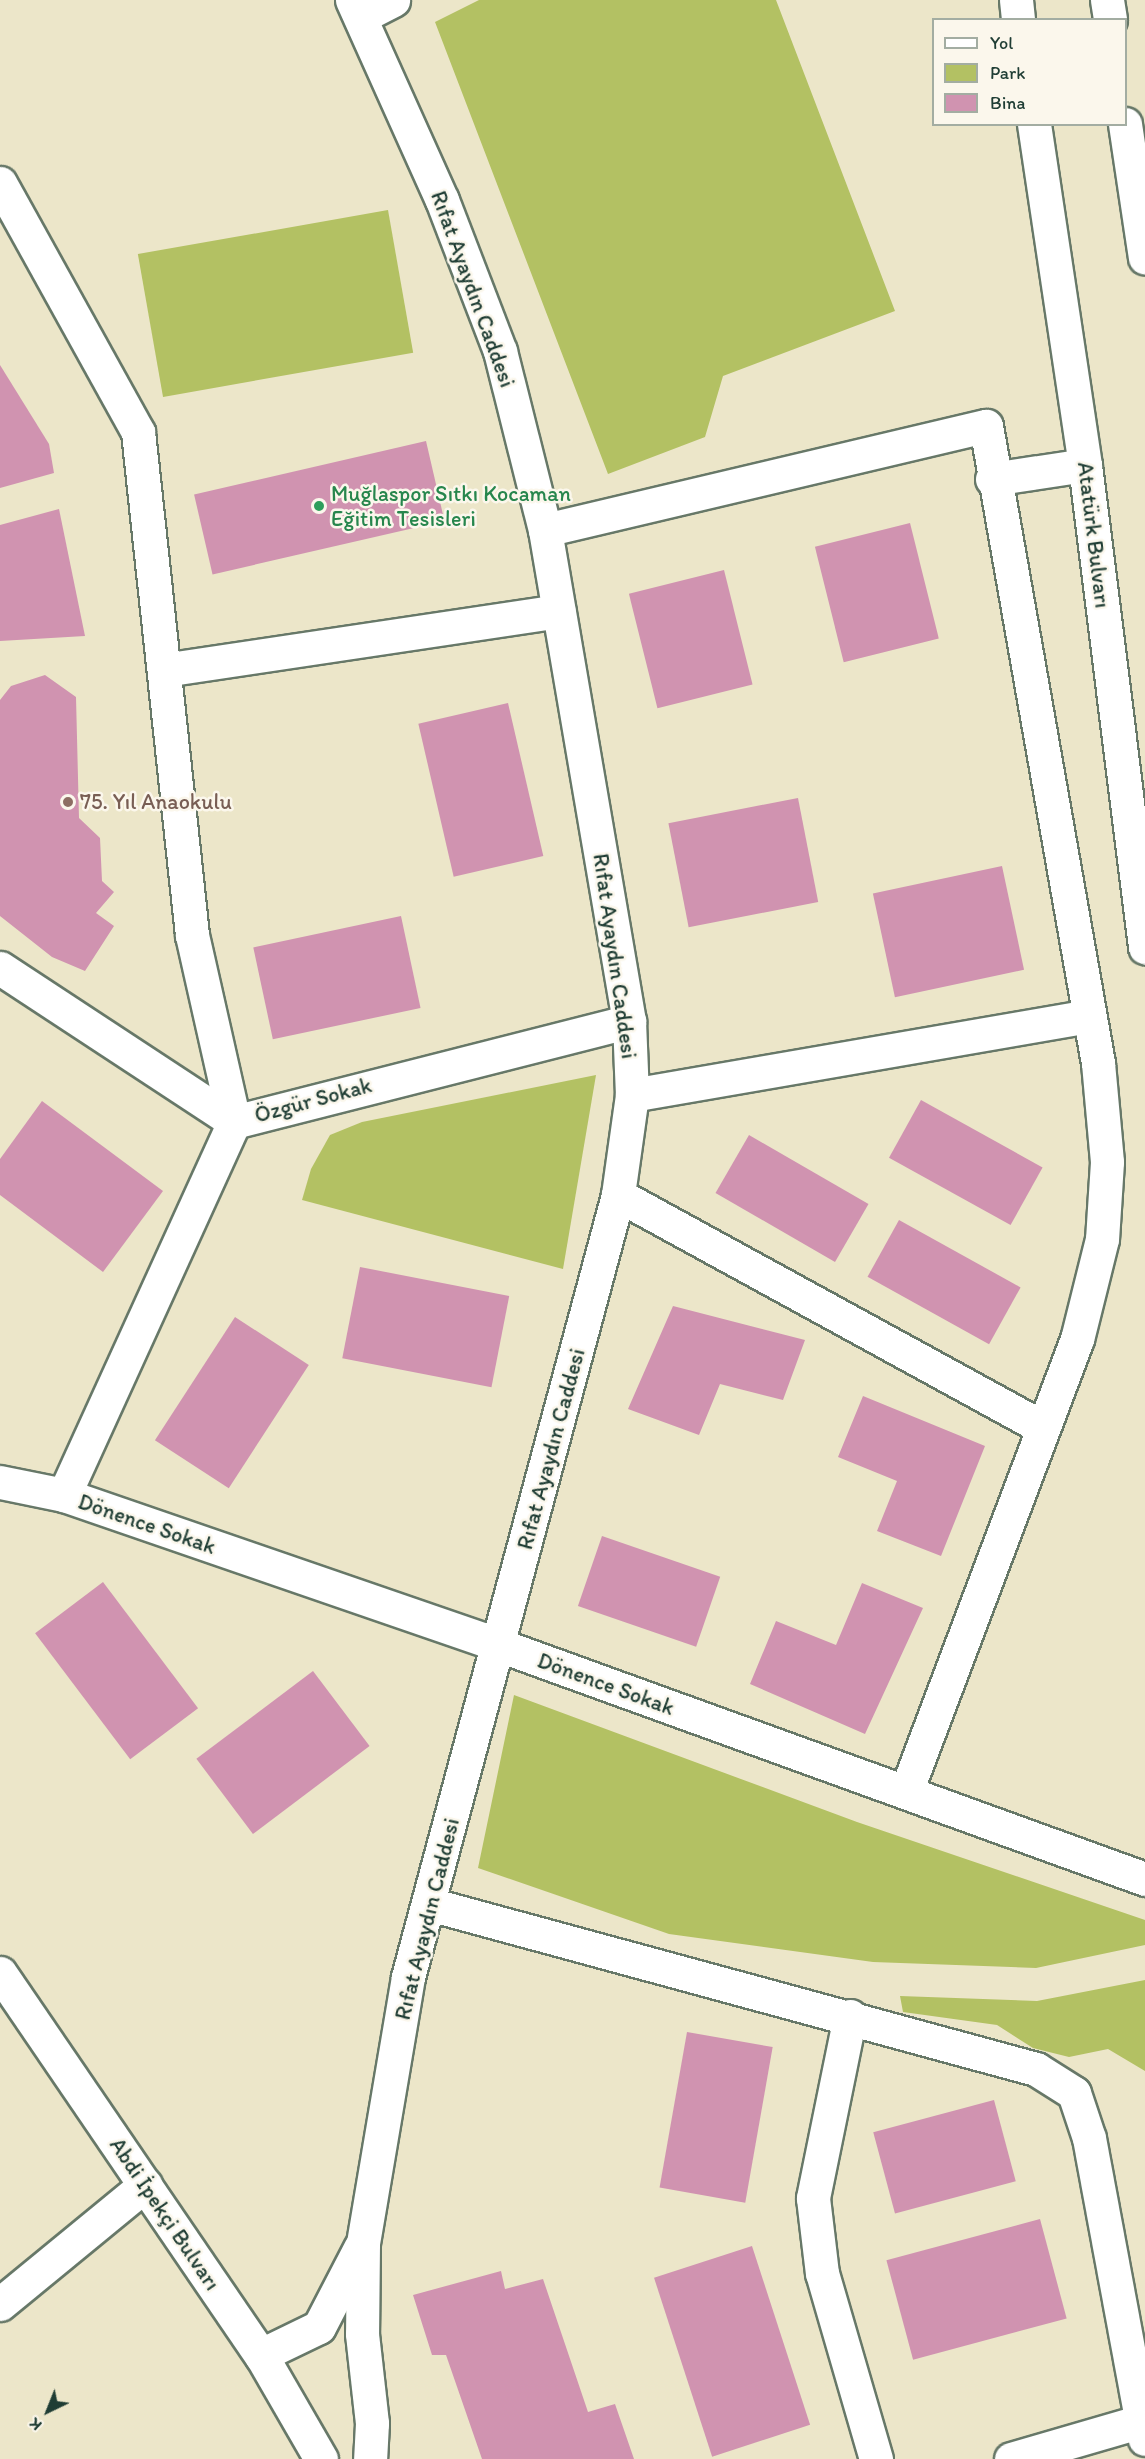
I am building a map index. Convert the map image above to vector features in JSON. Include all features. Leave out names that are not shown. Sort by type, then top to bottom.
[{"type":"street","points":[[357,8],[393,0]]},
{"type":"street","points":[[1016,0],[1018,18]]},
{"type":"street","points":[[1107,0],[1110,18]]},
{"type":"street","name":"Rıfat Ayaydın Caddesi","points":[[357,8],[441,200],[501,351],[545,530],[628,1021],[632,1095],[618,1195],[408,1977],[363,2244]]},
{"type":"street","name":"Atatürk Bulvarı","points":[[1034,126],[1085,465],[1145,947]]},
{"type":"street","points":[[1125,126],[1145,258]]},
{"type":"street","points":[[0,183],[138,432],[192,935],[234,1122],[64,1495]]},
{"type":"street","points":[[545,530],[986,426],[992,479],[1087,1016],[1098,1063],[1107,1162],[1102,1239],[1077,1339],[906,1792]]},
{"type":"street","points":[[992,479],[1085,465]]},
{"type":"street","points":[[164,670],[559,611]]},
{"type":"street","name":"Özgür Sokak","points":[[0,968],[234,1122],[628,1021]]},
{"type":"street","points":[[632,1095],[1087,1016]]},
{"type":"street","points":[[618,1195],[1042,1427]]},
{"type":"street","name":"Dönence Sokak","points":[[0,1482],[64,1495],[499,1645],[1145,1879]]},
{"type":"street","points":[[429,1904],[850,2016],[1036,2069],[1074,2093],[1089,2138],[1144,2427],[1011,2459]]},
{"type":"street","name":"Abdi İpekçi Bulvarı","points":[[0,1974],[261,2355],[321,2459]]},
{"type":"street","points":[[850,2016],[813,2198],[822,2272],[876,2459]]},
{"type":"street","points":[[0,2304],[145,2185]]},
{"type":"street","points":[[261,2355],[319,2327],[363,2244]]},
{"type":"street","points":[[363,2244],[362,2334],[372,2423],[370,2459]]},
{"type":"green space","points":[[479,0],[776,0],[895,311],[723,376],[705,437],[608,474],[435,22]]},
{"type":"green space","points":[[388,210],[413,353],[163,397],[138,254]]},
{"type":"green space","points":[[596,1075],[563,1269],[302,1200],[311,1169],[330,1135],[362,1122]]},
{"type":"green space","points":[[514,1695],[857,1822],[1145,1920],[1145,1945],[1036,1968],[873,1962],[669,1934],[478,1868]]},
{"type":"green space","points":[[1145,1980],[1145,2071],[1108,2049],[1069,2057],[1033,2048],[997,2025],[903,2012],[900,1996],[1037,2001]]},
{"type":"building","points":[[0,365],[49,444],[54,473],[0,488]]},
{"type":"building","name":"Muğlaspor Sıtkı Kocaman Eğitim Tesisleri","points":[[426,441],[444,521],[213,574],[194,495]]},
{"type":"building","points":[[59,509],[85,636],[0,641],[0,525]]},
{"type":"building","points":[[910,523],[939,638],[844,662],[815,547]]},
{"type":"building","points":[[724,570],[753,684],[657,708],[629,594]]},
{"type":"building","points":[[45,675],[76,697],[79,818],[100,838],[102,881],[114,892],[96,913],[114,926],[85,971],[52,957],[0,916],[0,700],[11,686]]},
{"type":"building","points":[[508,703],[543,856],[454,877],[418,724]]},
{"type":"building","points":[[798,798],[818,902],[689,927],[668,823]]},
{"type":"building","points":[[1002,866],[1024,970],[895,997],[873,893]]},
{"type":"building","points":[[401,916],[421,1008],[273,1039],[253,947]]},
{"type":"building","points":[[921,1100],[1043,1167],[1011,1225],[889,1158]]},
{"type":"building","points":[[42,1101],[163,1191],[103,1272],[0,1195],[0,1159]]},
{"type":"building","points":[[749,1135],[869,1204],[835,1262],[716,1193]]},
{"type":"building","points":[[899,1220],[1021,1287],[989,1344],[867,1277]]},
{"type":"building","points":[[360,1267],[509,1296],[491,1387],[342,1358]]},
{"type":"building","points":[[673,1306],[805,1340],[783,1400],[720,1384],[699,1435],[628,1409]]},
{"type":"building","points":[[235,1317],[309,1365],[229,1488],[155,1440]]},
{"type":"building","points":[[863,1396],[985,1446],[941,1556],[877,1531],[897,1481],[838,1457]]},
{"type":"building","points":[[602,1536],[720,1577],[696,1647],[578,1606]]},
{"type":"building","points":[[103,1582],[198,1708],[130,1759],[35,1633]]},
{"type":"building","points":[[862,1583],[923,1608],[865,1734],[750,1684],[776,1621],[836,1645]]},
{"type":"building","points":[[313,1671],[370,1746],[253,1834],[196,1759]]},
{"type":"building","points":[[687,2032],[773,2047],[745,2203],[660,2188]]},
{"type":"building","points":[[994,2100],[1016,2181],[895,2213],[873,2132]]},
{"type":"building","points":[[1040,2219],[1067,2318],[913,2360],[886,2260]]},
{"type":"building","points":[[752,2246],[810,2425],[712,2457],[654,2278]]},
{"type":"building","points":[[501,2271],[505,2289],[543,2279],[588,2412],[615,2404],[634,2459],[482,2459],[446,2355],[432,2355],[413,2295]]},
{"type":"place","name":"Muğlaspor Sıtkı Kocaman Eğitim Tesisleri","points":[[319,506]]},
{"type":"place","name":"75. Yıl Anaokulu","points":[[68,802]]}]
